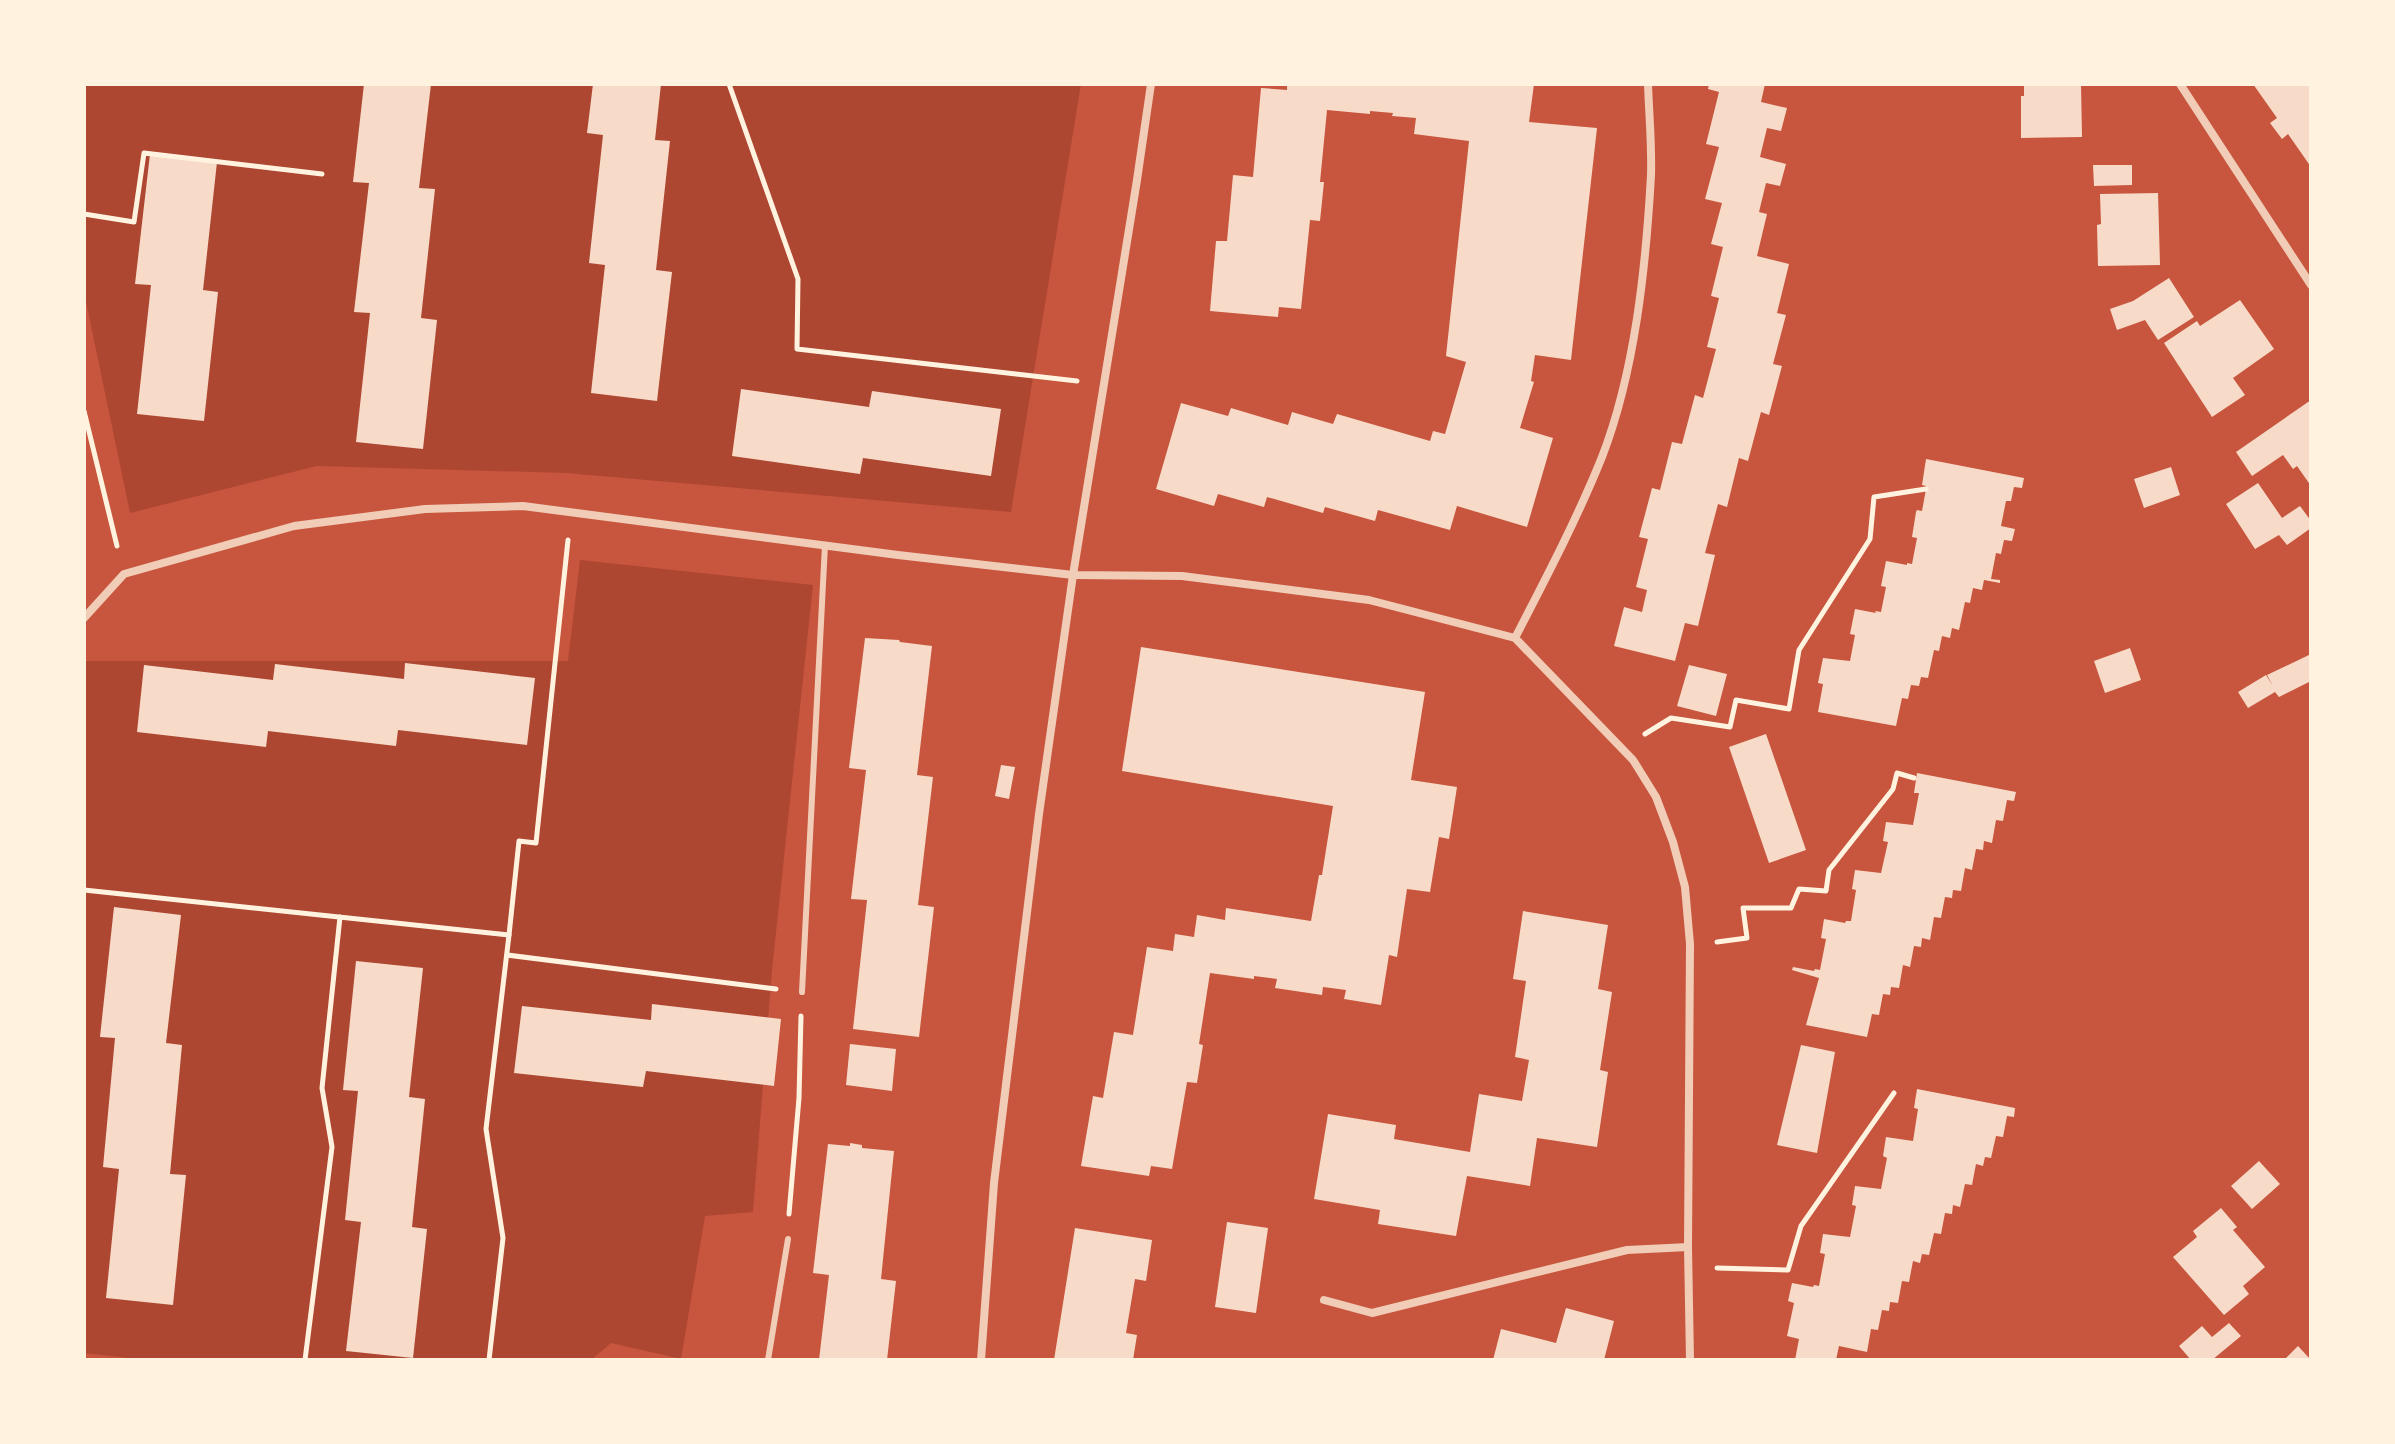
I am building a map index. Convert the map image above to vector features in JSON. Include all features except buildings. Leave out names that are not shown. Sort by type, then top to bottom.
[{"type":"street","points":[[981,1360],[996,1167],[1039,814],[1073,575],[1151,84]]},
{"type":"street","points":[[1515,638],[1561,548],[1603,455],[1630,363],[1651,173],[1648,84]]},
{"type":"street","points":[[2180,84],[2311,285]]},
{"type":"street","points":[[84,618],[124,574],[294,526],[425,509],[523,506],[1073,575],[1182,576],[1369,600],[1515,638],[1633,760],[1656,797],[1685,887],[1690,944],[1690,1360]]},
{"type":"street","points":[[1324,1300],[1372,1313],[1627,1250],[1688,1247]]},
{"type":"lane","points":[[802,992],[825,545]]},
{"type":"lane","points":[[768,1360],[788,1239]]},
{"type":"path","points":[[729,84],[798,279],[797,349],[1103,384]]},
{"type":"path","points":[[84,214],[134,222],[144,153],[322,174]]},
{"type":"path","points":[[84,411],[124,574]]},
{"type":"path","points":[[1655,726],[1671,718],[1730,727],[1736,700],[1789,709],[1799,650],[1870,539],[1874,497],[1926,489]]},
{"type":"path","points":[[489,1360],[503,1238],[486,1129],[519,841],[536,843],[571,513]]},
{"type":"path","points":[[1724,941],[1747,938],[1743,908],[1791,908],[1799,889],[1826,891],[1829,870],[1893,789],[1897,773],[1914,778]]},
{"type":"path","points":[[84,890],[509,935]]},
{"type":"path","points":[[305,1360],[332,1147],[322,1088],[340,917]]},
{"type":"path","points":[[507,955],[802,992],[799,1098],[789,1207]]},
{"type":"path","points":[[1728,1269],[1788,1270],[1801,1226],[1894,1093]]},
{"type":"shaded area","points":[[84,84],[1081,84],[1011,512],[566,473],[317,466],[130,513],[84,292]]},
{"type":"shaded area","points":[[580,560],[813,585],[772,970],[753,1212],[705,1216],[681,1359],[611,1343],[591,1360],[146,1360],[84,1353],[84,661],[568,661]]}]
